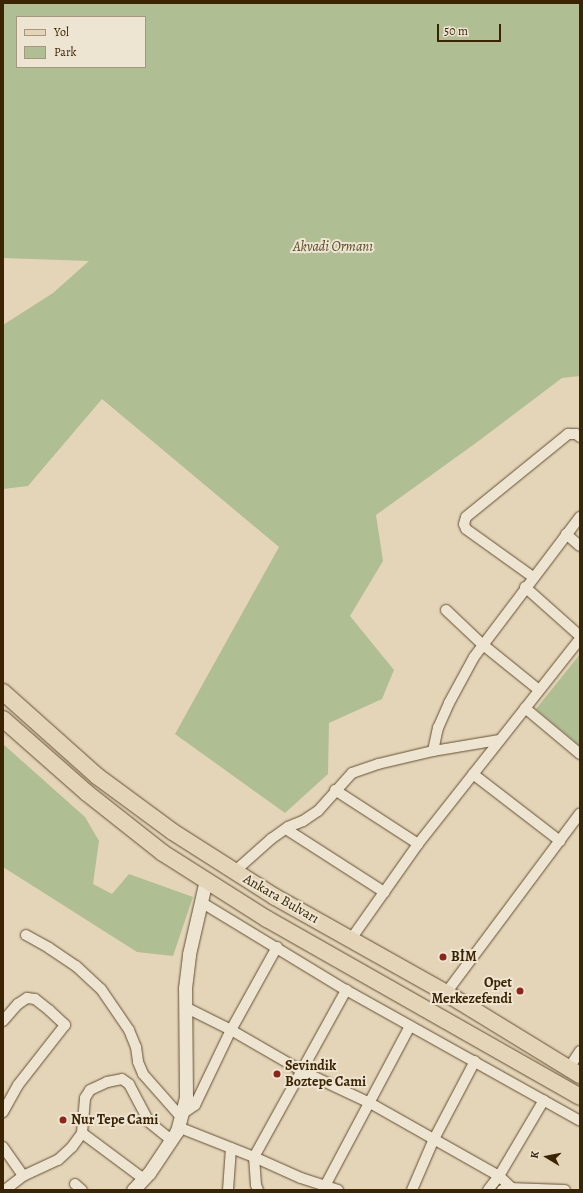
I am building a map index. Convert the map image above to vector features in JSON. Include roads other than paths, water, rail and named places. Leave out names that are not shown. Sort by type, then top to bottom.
[{"type":"main road","name":"Ankara Bulvarı","points":[[3,692],[97,776],[173,832],[274,897],[446,993],[574,1071]]},
{"type":"main road","name":"Ankara Bulvarı","points":[[3,720],[106,808],[163,853],[267,919],[580,1097]]},
{"type":"street","points":[[533,577],[466,529],[464,524],[466,518],[568,434],[576,434],[580,437]]},
{"type":"street","points":[[433,751],[438,728],[449,703],[482,644],[580,517]]},
{"type":"street","points":[[566,534],[580,546]]},
{"type":"street","points":[[351,939],[418,844],[580,637],[525,587]]},
{"type":"street","points":[[446,610],[482,644],[539,690]]},
{"type":"street","points":[[525,708],[580,754]]},
{"type":"street","points":[[234,872],[286,829],[304,821],[318,811],[335,790],[352,773],[378,764],[433,751],[499,740]]},
{"type":"street","points":[[473,774],[560,841]]},
{"type":"street","points":[[335,790],[418,844]]},
{"type":"street","points":[[446,993],[580,813]]},
{"type":"street","points":[[286,829],[384,892]]},
{"type":"street","points":[[133,1190],[144,1179],[171,1140],[180,1119],[186,1097],[185,988],[189,954],[206,880]]},
{"type":"street","points":[[201,902],[346,990],[580,1121]]},
{"type":"street","points":[[26,935],[76,966],[101,989],[129,1030],[136,1047],[138,1062],[143,1074],[180,1119],[231,1148],[301,1178],[337,1190]]},
{"type":"street","points":[[180,1119],[195,1105],[232,1030],[276,947]]},
{"type":"street","points":[[258,1190],[256,1185],[254,1157],[346,990]]},
{"type":"street","points":[[3,1021],[18,1004],[27,998],[35,999],[64,1025],[18,1085],[3,1112]]},
{"type":"street","points":[[185,1007],[232,1030],[302,1071],[370,1103],[434,1139],[499,1176],[510,1190],[565,1190]]},
{"type":"street","points":[[325,1186],[410,1026]]},
{"type":"street","points":[[574,1071],[580,1051]]},
{"type":"street","points":[[412,1190],[434,1139],[475,1061]]},
{"type":"street","points":[[5,1190],[23,1176],[58,1160],[72,1147],[82,1133],[85,1098],[90,1090],[107,1082],[122,1079],[132,1089],[149,1122],[171,1140]]},
{"type":"street","points":[[488,1190],[499,1176],[544,1100]]},
{"type":"street","points":[[82,1133],[144,1179]]},
{"type":"street","points":[[3,1147],[23,1176]]},
{"type":"street","points":[[228,1190],[231,1148]]},
{"type":"place","name":"BİM","points":[[443,957]]},
{"type":"place","name":"Opet Merkezefendi","points":[[520,991]]},
{"type":"place","name":"Sevindik Boztepe Cami","points":[[277,1074]]},
{"type":"place","name":"Nur Tepe Cami","points":[[63,1120]]},
{"type":"park label","name":"Akvadi Ormanı","points":[[333,247]]}]
